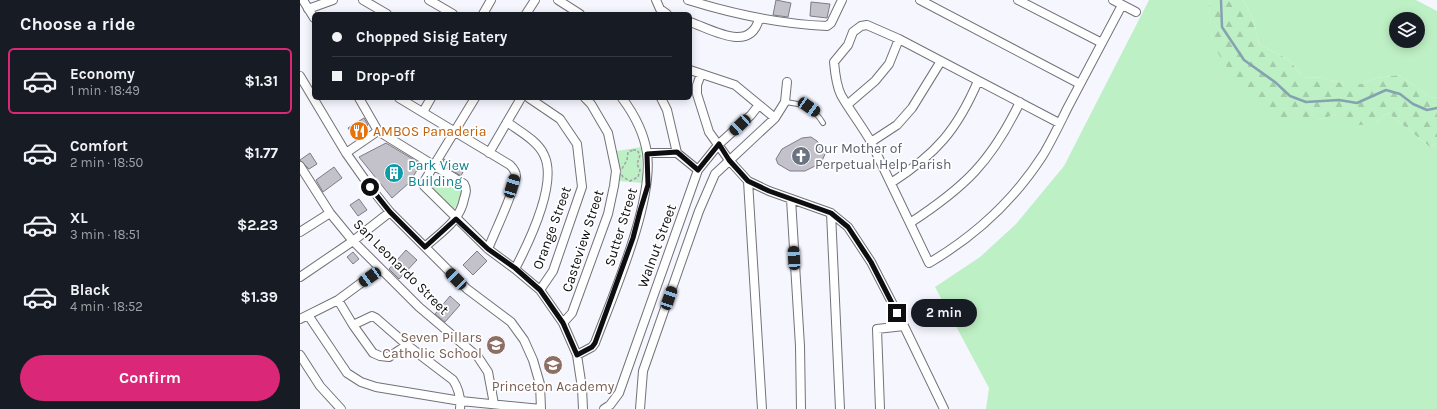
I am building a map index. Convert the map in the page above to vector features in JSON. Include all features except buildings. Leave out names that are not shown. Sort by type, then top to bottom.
[{"type":"street","points":[[303,0],[312,15]]},
{"type":"street","points":[[308,9],[333,0]]},
{"type":"street","points":[[363,0],[384,12]]},
{"type":"street","points":[[429,0],[450,12]]},
{"type":"street","points":[[484,12],[491,0]]},
{"type":"street","points":[[527,12],[535,0]]},
{"type":"street","points":[[558,0],[575,12]]},
{"type":"street","points":[[656,0],[660,9],[664,12]]},
{"type":"street","points":[[688,0],[759,19],[797,25],[827,26],[831,23],[842,0]]},
{"type":"street","points":[[920,0],[1080,84]]},
{"type":"street","points":[[1018,0],[1102,43]]},
{"type":"street","points":[[1113,0],[1136,12]]},
{"type":"street","points":[[1059,123],[899,39],[867,25],[861,26],[853,32],[848,45],[834,62],[837,84],[871,142],[929,262],[955,248],[996,214],[1020,186],[1043,155],[1122,5]]},
{"type":"street","points":[[692,23],[734,38],[746,37],[752,34],[759,19]]},
{"type":"street","points":[[848,105],[875,81],[889,64],[899,39]]},
{"type":"street","points":[[871,142],[897,125],[912,108],[941,61]]},
{"type":"street","points":[[692,71],[735,85],[758,106],[775,118]]},
{"type":"street","points":[[701,74],[697,84],[697,94],[709,132],[729,160],[748,181],[791,199],[831,213],[848,227],[860,244],[904,326],[944,409]]},
{"type":"street","points":[[301,81],[312,99]]},
{"type":"street","points":[[891,183],[913,169],[950,133],[966,109],[978,81]]},
{"type":"street","points":[[640,409],[643,371],[699,211],[715,174],[775,118],[785,102],[787,82]]},
{"type":"street","points":[[308,315],[347,373],[361,382],[376,387],[460,405],[494,404],[541,409],[540,384],[533,360],[524,340],[510,322],[467,289],[390,212],[346,153],[313,100]]},
{"type":"street","points":[[360,100],[378,131],[464,184],[466,187],[462,208],[456,219],[425,247]]},
{"type":"street","points":[[402,100],[454,133],[510,165],[515,170],[516,175],[488,249]]},
{"type":"street","points":[[423,112],[430,100]]},
{"type":"street","points":[[475,100],[425,180],[426,189],[488,249],[515,268],[540,290],[563,323],[577,355],[582,388],[583,409]]},
{"type":"street","points":[[489,153],[520,100]]},
{"type":"street","name":"Orange Street","points":[[532,100],[560,120],[576,144],[582,187],[554,271],[540,290]]},
{"type":"street","name":"Casteview Street","points":[[563,323],[572,313],[608,214],[616,171],[608,133],[592,104],[587,100]]},
{"type":"street","name":"Sutter Street","points":[[577,355],[592,347],[595,343],[633,238],[648,185],[647,154],[635,116],[623,100]]},
{"type":"street","points":[[662,100],[667,110],[677,152],[698,170]]},
{"type":"street","points":[[910,223],[942,202],[967,180],[987,158],[1005,132],[1020,102]]},
{"type":"street","name":"Walnut Street","points":[[604,409],[610,405],[619,393],[698,170],[719,144],[751,115],[758,106]]},
{"type":"street","points":[[507,122],[540,147],[547,161],[548,184],[525,249],[515,268]]},
{"type":"street","points":[[346,153],[378,131]]},
{"type":"street","points":[[647,154],[677,152]]},
{"type":"street","name":"San Leonardo Street","points":[[300,166],[330,213],[353,241],[420,307],[478,357],[488,372],[494,404]]},
{"type":"street","points":[[748,181],[762,409]]},
{"type":"street","points":[[791,199],[800,346],[801,409]]},
{"type":"street","points":[[300,277],[353,241],[390,212]]},
{"type":"street","points":[[300,232],[330,213]]},
{"type":"street","points":[[831,213],[840,409]]},
{"type":"street","points":[[300,319],[338,300],[380,269]]},
{"type":"street","points":[[338,300],[353,325],[373,353],[380,356],[389,356],[407,345]]},
{"type":"street","points":[[353,325],[372,316],[453,380],[458,388],[460,405]]},
{"type":"street","points":[[880,409],[877,329],[904,326]]},
{"type":"street","points":[[300,355],[320,386],[341,409]]},
{"type":"lane","points":[[785,102],[799,103],[809,107],[816,112],[823,123]]},
{"type":"path","points":[[633,150],[637,150],[640,155],[637,164],[640,170],[638,177],[630,181],[623,177],[620,172],[627,160],[628,152],[633,150]]},
{"type":"green space","points":[[1149,0],[1209,0],[1212,38],[1318,120],[1337,114],[1374,124],[1388,113],[1430,147],[1437,143],[1437,409],[986,409],[989,388],[935,287],[980,257],[1016,224],[1064,166]]},
{"type":"green space","points":[[1209,0],[1243,0],[1253,18],[1259,44],[1289,60],[1303,77],[1322,78],[1346,84],[1361,84],[1376,78],[1399,75],[1430,97],[1437,98],[1437,143],[1430,147],[1388,113],[1374,124],[1347,126],[1337,114],[1318,120],[1279,121],[1240,83],[1222,60],[1212,37]]},
{"type":"green space","points":[[1243,0],[1416,0],[1437,11],[1437,98],[1430,97],[1399,75],[1376,78],[1361,84],[1346,84],[1322,78],[1303,77],[1289,60],[1259,44],[1253,18]]},
{"type":"green space","points":[[641,147],[643,183],[619,181],[617,151]]},
{"type":"green space","points":[[438,176],[463,191],[461,199],[453,211],[431,187],[433,181]]},
{"type":"waterway","points":[[1221,0],[1222,27],[1244,60],[1275,82],[1290,96],[1306,102],[1339,100],[1357,103],[1386,90],[1400,94],[1413,104],[1427,110],[1437,108]]},
{"type":"place","name":"AMBOS Panaderia","points":[[359,131]]},
{"type":"place","name":"Our Mother of Perpetual Help Parish","points":[[801,156]]},
{"type":"place","name":"Park View Building","points":[[394,173]]},
{"type":"place","name":"Seven Pillars Catholic School","points":[[496,345]]},
{"type":"place","name":"Princeton Academy","points":[[553,365]]},
{"type":"route","points":[[370,187],[390,212],[425,247],[456,219],[488,249],[515,268],[540,290],[563,323],[577,355],[592,347],[595,343],[633,238],[648,185],[647,154],[677,152],[698,170],[719,144],[729,160],[748,181],[769,191],[831,213],[848,227],[871,262],[897,313]]}]
